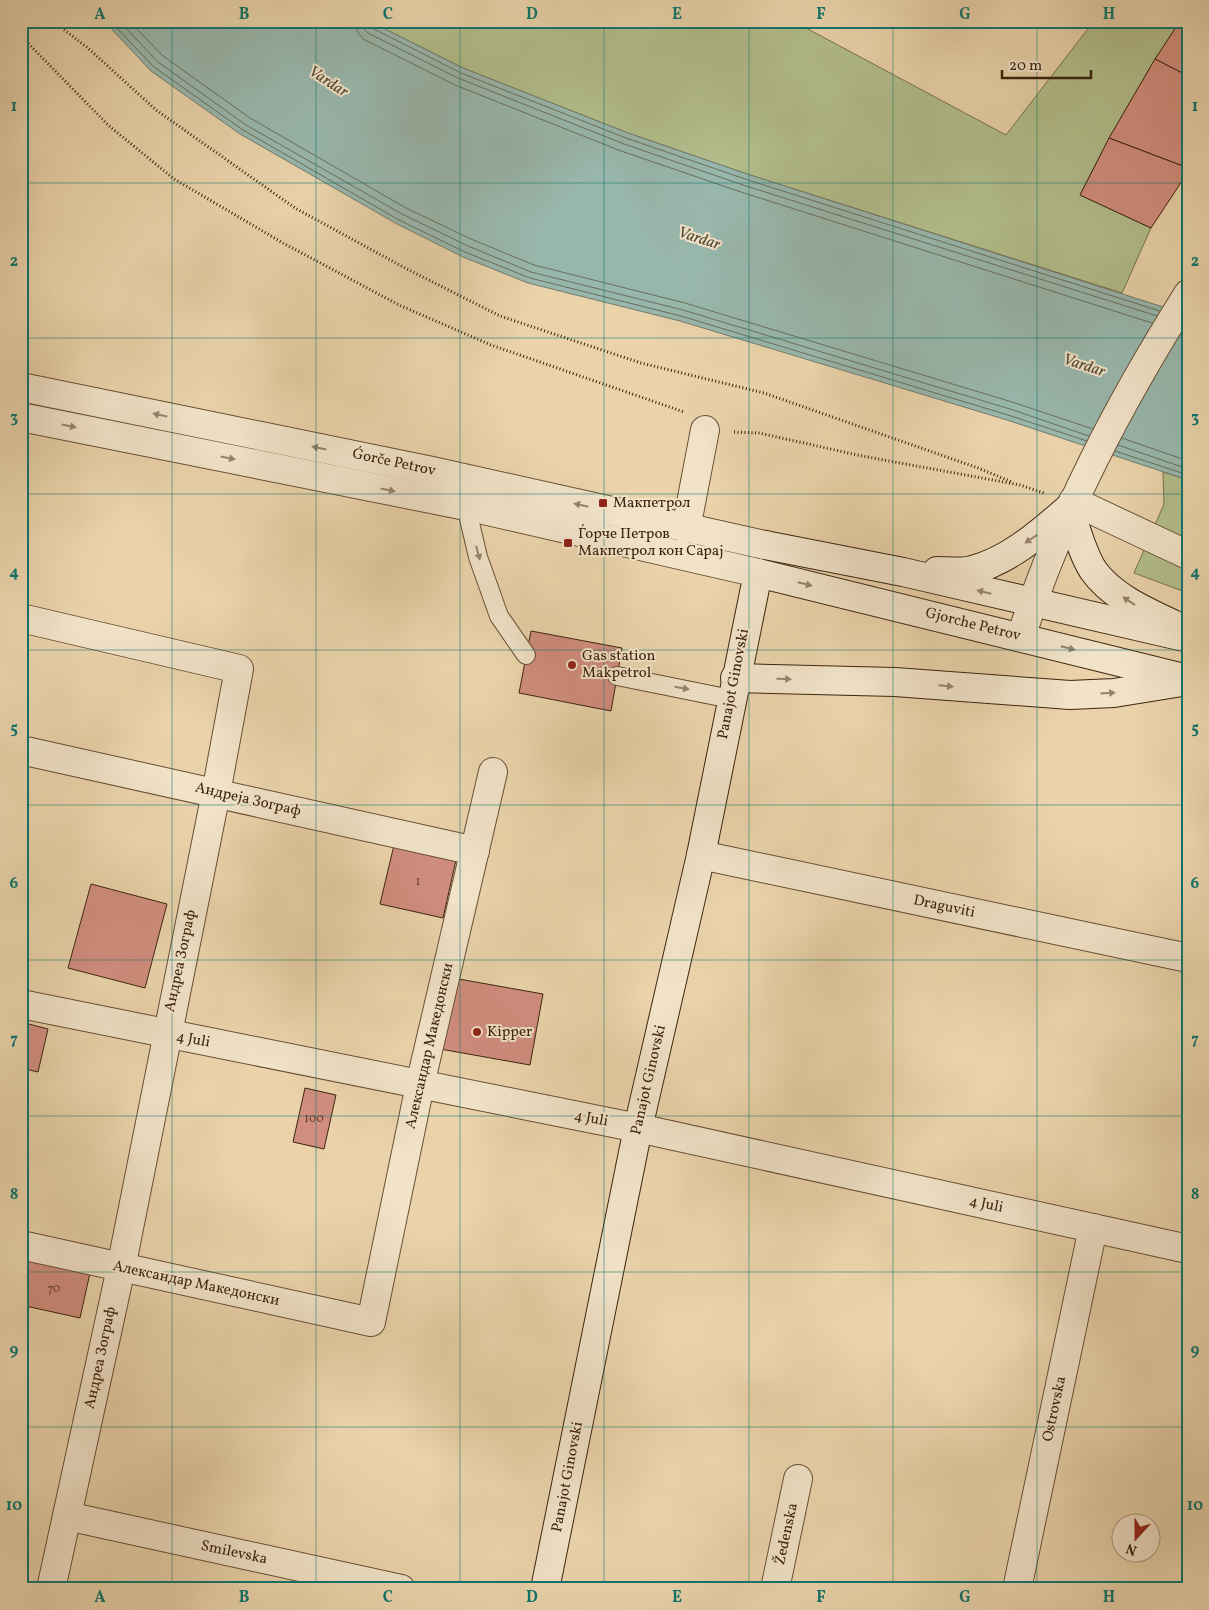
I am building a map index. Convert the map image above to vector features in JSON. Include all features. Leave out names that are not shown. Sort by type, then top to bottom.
[{"type":"street","points":[[1020,637],[1074,498],[1146,361],[1188,294]]},
{"type":"street","name":"Ǵorče Petrov","points":[[21,387],[432,471],[686,529],[903,572]]},
{"type":"street","name":"Ǵorče Petrov","points":[[21,417],[466,506],[758,573]]},
{"type":"street","points":[[686,529],[705,430]]},
{"type":"street","points":[[1074,498],[1188,555]]},
{"type":"street","points":[[903,572],[971,570],[1002,558],[1034,537],[1074,498]]},
{"type":"street","points":[[1074,498],[1093,570],[1115,592],[1142,610],[1188,632]]},
{"type":"street","points":[[903,572],[1188,638]]},
{"type":"street","name":"Gjorche Petrov","points":[[758,573],[1188,680]]},
{"type":"street","name":"Panajot Ginovski","points":[[545,1589],[638,1128],[701,856],[733,688],[758,573]]},
{"type":"street","name":"Андреа Зограф","points":[[21,618],[238,668],[216,793],[166,1034],[121,1268],[51,1589]]},
{"type":"street","points":[[733,688],[895,682],[1070,695],[1114,693],[1188,680]]},
{"type":"street","name":"Андреја Зограф","points":[[21,750],[474,852]]},
{"type":"street","name":"Αлександар Македонски","points":[[371,1322],[420,1085],[493,772]]},
{"type":"street","name":"Draguviti","points":[[701,856],[1188,958]]},
{"type":"street","name":"4 Juli","points":[[21,1004],[638,1128],[1188,1249]]},
{"type":"street","name":"Ostrovska","points":[[1017,1589],[1093,1228]]},
{"type":"street","name":"Александар Македонски","points":[[21,1245],[371,1322]]},
{"type":"street","name":"Žedenska","points":[[775,1589],[798,1479]]},
{"type":"street","name":"Smilevska","points":[[67,1516],[401,1589]]},
{"type":"lane","points":[[466,506],[478,557],[499,616],[526,655]]},
{"type":"lane","points":[[617,676],[733,688]]},
{"type":"path","points":[[21,36],[108,125],[174,179],[282,243],[399,305],[490,345],[682,412],[705,430],[759,433],[862,456],[1020,486],[978,468],[764,393],[641,363],[500,316],[405,268],[295,208],[156,110],[89,49],[53,21]]},
{"type":"green space","points":[[369,21],[793,21],[1006,135],[1094,21],[1180,21],[1127,106],[1080,195],[1151,228],[1122,293],[747,174],[628,133],[463,68]]},
{"type":"green space","points":[[1163,472],[1188,480],[1188,593],[1134,573],[1164,504]]},
{"type":"water","name":"Vardar","points":[[104,21],[369,21],[463,68],[628,133],[747,174],[1157,305],[1188,313],[1188,480],[1007,420],[680,321],[528,283],[463,257],[397,224],[240,134],[151,71]]},
{"type":"building","points":[[1180,21],[1188,21],[1188,76],[1155,59]]},
{"type":"building","points":[[1155,59],[1188,76],[1188,168],[1109,138]]},
{"type":"building","points":[[1109,138],[1188,168],[1188,172],[1151,228],[1080,195]]},
{"type":"building","name":"Gas station Makpetrol","points":[[531,631],[622,648],[611,711],[519,693]]},
{"type":"building","points":[[394,845],[456,860],[443,918],[380,904]]},
{"type":"building","points":[[91,884],[167,904],[145,988],[68,968]]},
{"type":"building","points":[[453,978],[543,994],[530,1065],[440,1049]]},
{"type":"building","points":[[21,1022],[48,1029],[38,1072],[21,1068]]},
{"type":"building","points":[[305,1088],[336,1095],[324,1149],[293,1142]]},
{"type":"building","points":[[21,1257],[90,1273],[80,1318],[21,1305]]},
{"type":"place","name":"Макпетрол","points":[[603,503]]},
{"type":"place","name":"Ѓорче Петров Макпетрол кон Сарај","points":[[568,543]]},
{"type":"place","name":"Gas station Makpetrol","points":[[572,665]]},
{"type":"place","name":"Kipper","points":[[477,1032]]}]
